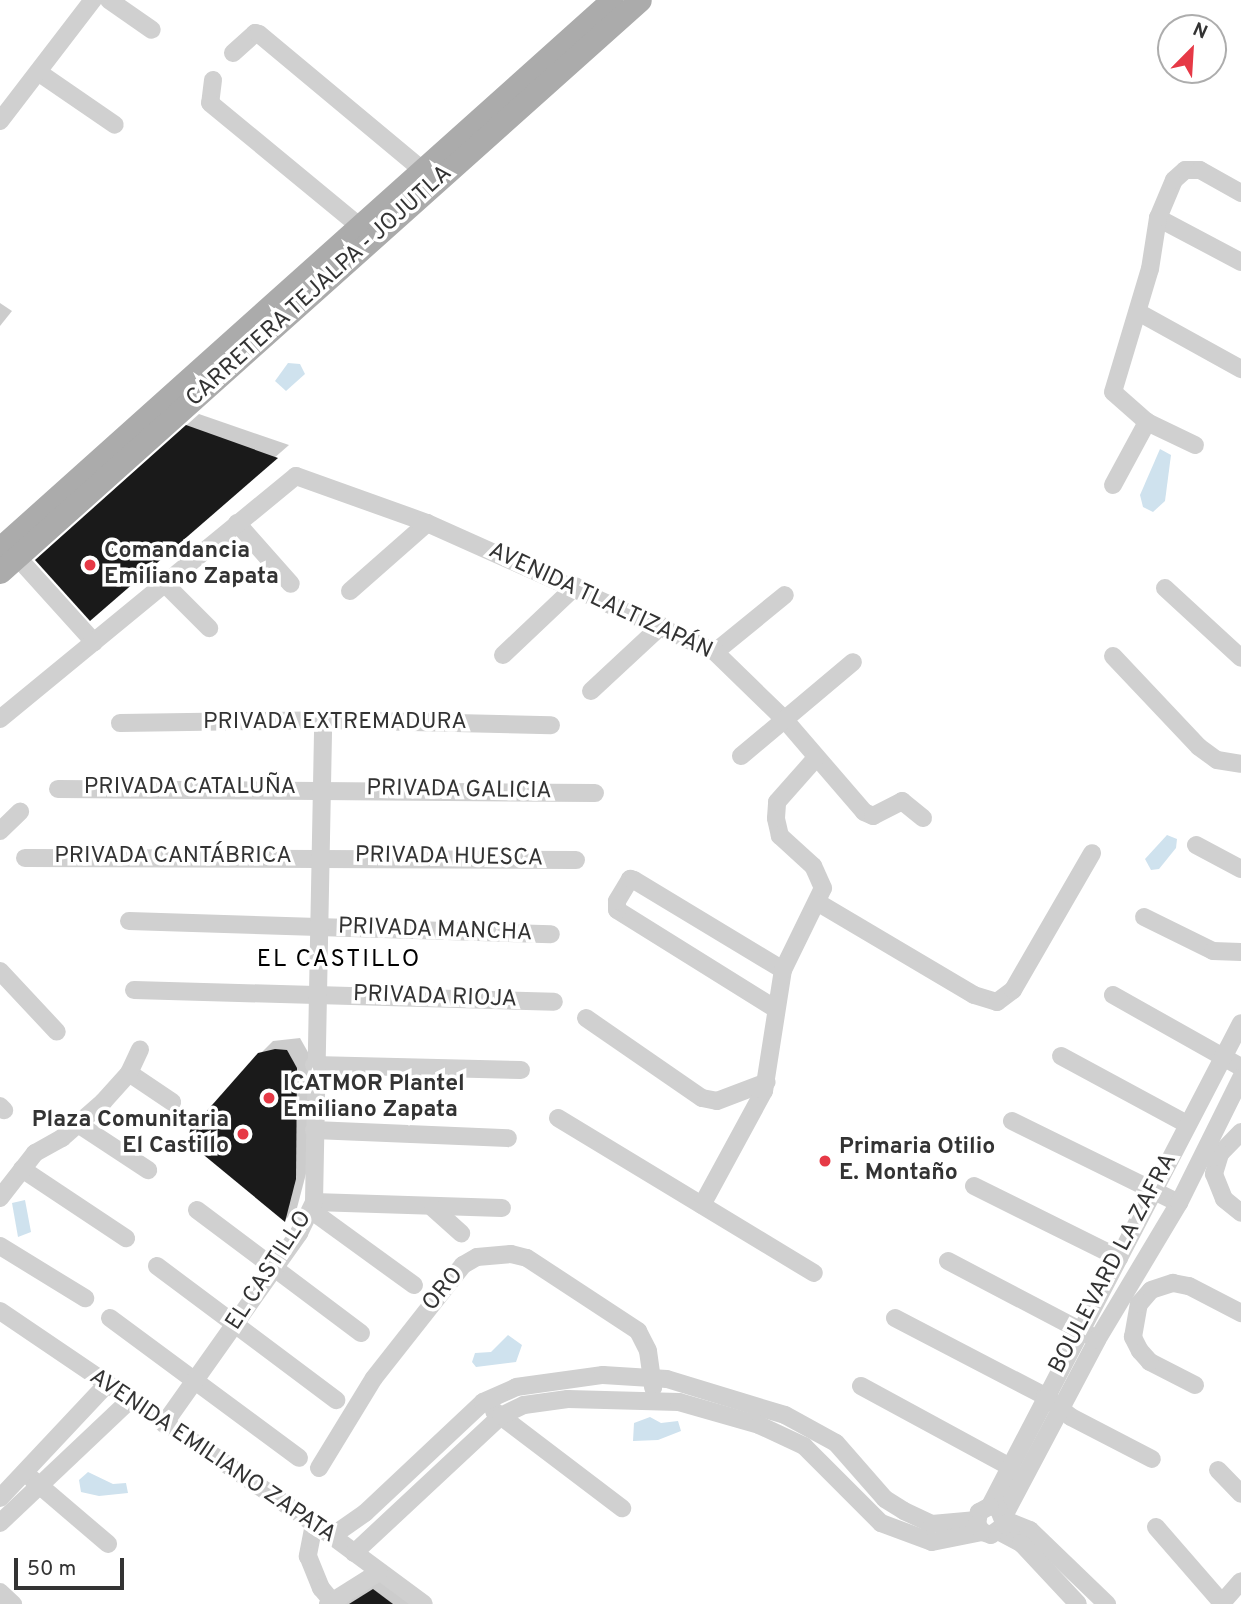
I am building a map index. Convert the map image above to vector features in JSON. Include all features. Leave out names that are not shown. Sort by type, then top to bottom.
[{"type":"main road","name":"CARRETERA TEJALPA - JOJUTLA","points":[[6,555],[420,167],[612,0]]},
{"type":"main road","name":"CARRETERA TEJALPA - JOJUTLA","points":[[6,555],[640,0]]},
{"type":"street","points":[[1,117],[93,0]]},
{"type":"street","points":[[109,0],[152,30]]},
{"type":"street","points":[[233,53],[255,33],[259,34],[420,167]]},
{"type":"street","points":[[38,72],[114,124]]},
{"type":"street","points":[[213,80],[210,103],[358,225]]},
{"type":"street","points":[[1195,445],[1147,422],[1113,392],[1138,312],[1158,218],[1174,180],[1185,170],[1200,170],[1237,187]]},
{"type":"street","points":[[1158,218],[1241,262]]},
{"type":"street","points":[[1138,312],[1241,369]]},
{"type":"street","points":[[1113,485],[1147,422]]},
{"type":"street","name":"AVENIDA TLALTIZAPÁN","points":[[237,523],[296,476],[427,523],[576,586],[715,652],[785,720],[815,759],[864,812],[873,816],[902,801],[923,818]]},
{"type":"street","points":[[0,719],[237,523],[291,584]]},
{"type":"street","points":[[350,591],[427,523]]},
{"type":"street","points":[[6,555],[94,642]]},
{"type":"street","points":[[164,583],[209,628]]},
{"type":"street","points":[[503,655],[576,586]]},
{"type":"street","points":[[1165,588],[1241,658]]},
{"type":"street","points":[[715,652],[785,595]]},
{"type":"street","points":[[591,691],[661,626]]},
{"type":"street","points":[[1113,656],[1199,747],[1217,760],[1241,764]]},
{"type":"street","points":[[741,756],[853,662]]},
{"type":"street","name":"PRIVADA EXTREMADURA","points":[[120,723],[323,720],[551,725]]},
{"type":"street","name":"EL CASTILLO","points":[[164,1424],[273,1270],[313,1207],[323,720]]},
{"type":"street","points":[[702,1205],[754,1115],[767,1082],[783,970],[822,888],[813,866],[780,836],[776,818],[777,802],[815,759]]},
{"type":"street","name":"PRIVADA CATALUÑA","points":[[58,789],[322,788]]},
{"type":"street","name":"PRIVADA GALICIA","points":[[322,788],[595,793]]},
{"type":"street","points":[[0,831],[20,812]]},
{"type":"street","points":[[1196,845],[1241,869]]},
{"type":"street","points":[[817,902],[974,995],[997,1002],[1013,990],[1092,853]]},
{"type":"street","name":"PRIVADA CANTÁBRICA","points":[[25,858],[321,857]]},
{"type":"street","name":"PRIVADA HUESCA","points":[[321,857],[576,860]]},
{"type":"street","points":[[776,1009],[617,910],[617,901],[630,879],[635,880],[783,970]]},
{"type":"street","points":[[1144,917],[1213,951],[1241,952]]},
{"type":"street","name":"PRIVADA MANCHA","points":[[129,922],[551,934]]},
{"type":"street","points":[[0,971],[57,1032]]},
{"type":"street","name":"PRIVADA RIOJA","points":[[134,990],[317,993],[554,1002]]},
{"type":"street","points":[[1113,995],[1241,1067]]},
{"type":"street","points":[[586,1018],[702,1098],[717,1101],[767,1082]]},
{"type":"street","name":"BOULEVARD LA ZAFRA","points":[[993,1521],[1010,1467],[1045,1396],[1241,1023]]},
{"type":"street","points":[[0,1198],[35,1153],[78,1124],[129,1073],[141,1049]]},
{"type":"street","points":[[1061,1056],[1187,1124]]},
{"type":"street","points":[[314,1065],[522,1070]]},
{"type":"street","points":[[129,1073],[173,1102]]},
{"type":"street","name":"BOULEVARD LA ZAFRA","points":[[993,1521],[1061,1409],[1097,1340],[1132,1300],[1179,1203],[1212,1150],[1241,1078]]},
{"type":"street","points":[[558,1118],[814,1273]]},
{"type":"street","points":[[1012,1121],[1179,1203]]},
{"type":"street","points":[[78,1124],[148,1170]]},
{"type":"street","points":[[314,1130],[508,1138]]},
{"type":"street","points":[[1241,1132],[1212,1150],[1217,1189],[1241,1213]]},
{"type":"street","points":[[22,1169],[126,1238]]},
{"type":"street","points":[[974,1186],[1119,1258]]},
{"type":"street","points":[[313,1207],[502,1208]]},
{"type":"street","points":[[313,1207],[415,1286]]},
{"type":"street","points":[[433,1208],[461,1233]]},
{"type":"street","points":[[197,1210],[273,1270],[361,1333]]},
{"type":"street","points":[[0,1246],[85,1298]]},
{"type":"street","name":"ORO","points":[[319,1468],[374,1378],[463,1265],[477,1257],[502,1254],[527,1258],[638,1331],[648,1351],[654,1398]]},
{"type":"street","points":[[948,1261],[1097,1340]]},
{"type":"street","points":[[157,1266],[233,1327],[336,1400]]},
{"type":"street","points":[[1195,1385],[1150,1362],[1140,1351],[1133,1324],[1132,1300],[1173,1283],[1189,1286],[1241,1312]]},
{"type":"street","name":"AVENIDA EMILIANO ZAPATA","points":[[0,1311],[128,1402],[332,1536],[424,1604]]},
{"type":"street","points":[[110,1318],[194,1383],[299,1458]]},
{"type":"street","points":[[895,1318],[1045,1396],[1061,1409],[1152,1459]]},
{"type":"street","points":[[332,1536],[365,1513],[482,1402],[516,1387],[553,1380],[651,1377],[721,1392],[811,1427],[853,1459],[885,1499],[932,1524],[993,1521],[1030,1530],[1107,1604]]},
{"type":"street","points":[[18,1507],[1,1496],[89,1406],[105,1386]]},
{"type":"street","points":[[861,1387],[1010,1467]]},
{"type":"street","points":[[354,1553],[501,1416],[524,1405],[568,1399],[654,1398],[759,1425],[804,1446],[860,1507],[902,1532],[932,1542],[993,1521]]},
{"type":"street","points":[[0,1523],[128,1402]]},
{"type":"street","points":[[482,1402],[622,1507]]},
{"type":"street","points":[[89,1406],[106,1420]]},
{"type":"street","points":[[1218,1469],[1241,1494]]},
{"type":"street","points":[[24,1472],[108,1544]]},
{"type":"street","points":[[365,1513],[380,1528]]},
{"type":"street","points":[[993,1521],[1021,1543],[1078,1604]]},
{"type":"street","points":[[314,1524],[308,1556],[330,1602],[379,1572]]},
{"type":"street","points":[[1156,1527],[1221,1604],[1241,1581]]},
{"type":"street","points":[[0,1592],[13,1604]]},
{"type":"water","points":[[288,363],[300,364],[305,374],[286,391],[275,381]]},
{"type":"water","points":[[1160,449],[1171,455],[1165,501],[1153,512],[1143,507],[1140,495]]},
{"type":"water","points":[[1167,835],[1177,839],[1176,848],[1159,869],[1151,870],[1145,859]]},
{"type":"water","points":[[25,1200],[31,1232],[18,1237],[12,1203]]},
{"type":"water","points":[[508,1335],[522,1345],[516,1362],[476,1367],[472,1362],[475,1353],[491,1352]]},
{"type":"water","points":[[650,1417],[661,1423],[678,1421],[681,1431],[658,1440],[633,1441],[634,1423]]},
{"type":"water","points":[[88,1472],[113,1484],[126,1483],[128,1493],[99,1496],[81,1492],[79,1480]]},
{"type":"building","points":[[186,425],[278,458],[90,621],[35,560]]},
{"type":"building","name":"Plaza Comunitaria El Castillo","points":[[275,1049],[287,1050],[297,1068],[296,1179],[285,1222],[188,1142],[190,1130],[258,1053]]},
{"type":"building","points":[[373,1589],[393,1604],[349,1604]]},
{"type":"place","name":"Comandancia Emiliano Zapata","points":[[90,565]]},
{"type":"place","name":"ICATMOR Plantel Emiliano Zapata","points":[[269,1098]]},
{"type":"place","name":"Plaza Comunitaria El Castillo","points":[[243,1134]]},
{"type":"place","name":"Primaria Otilio E. Montaño","points":[[825,1161]]},
{"type":"district","name":"EL CASTILLO","points":[[339,961]]}]
